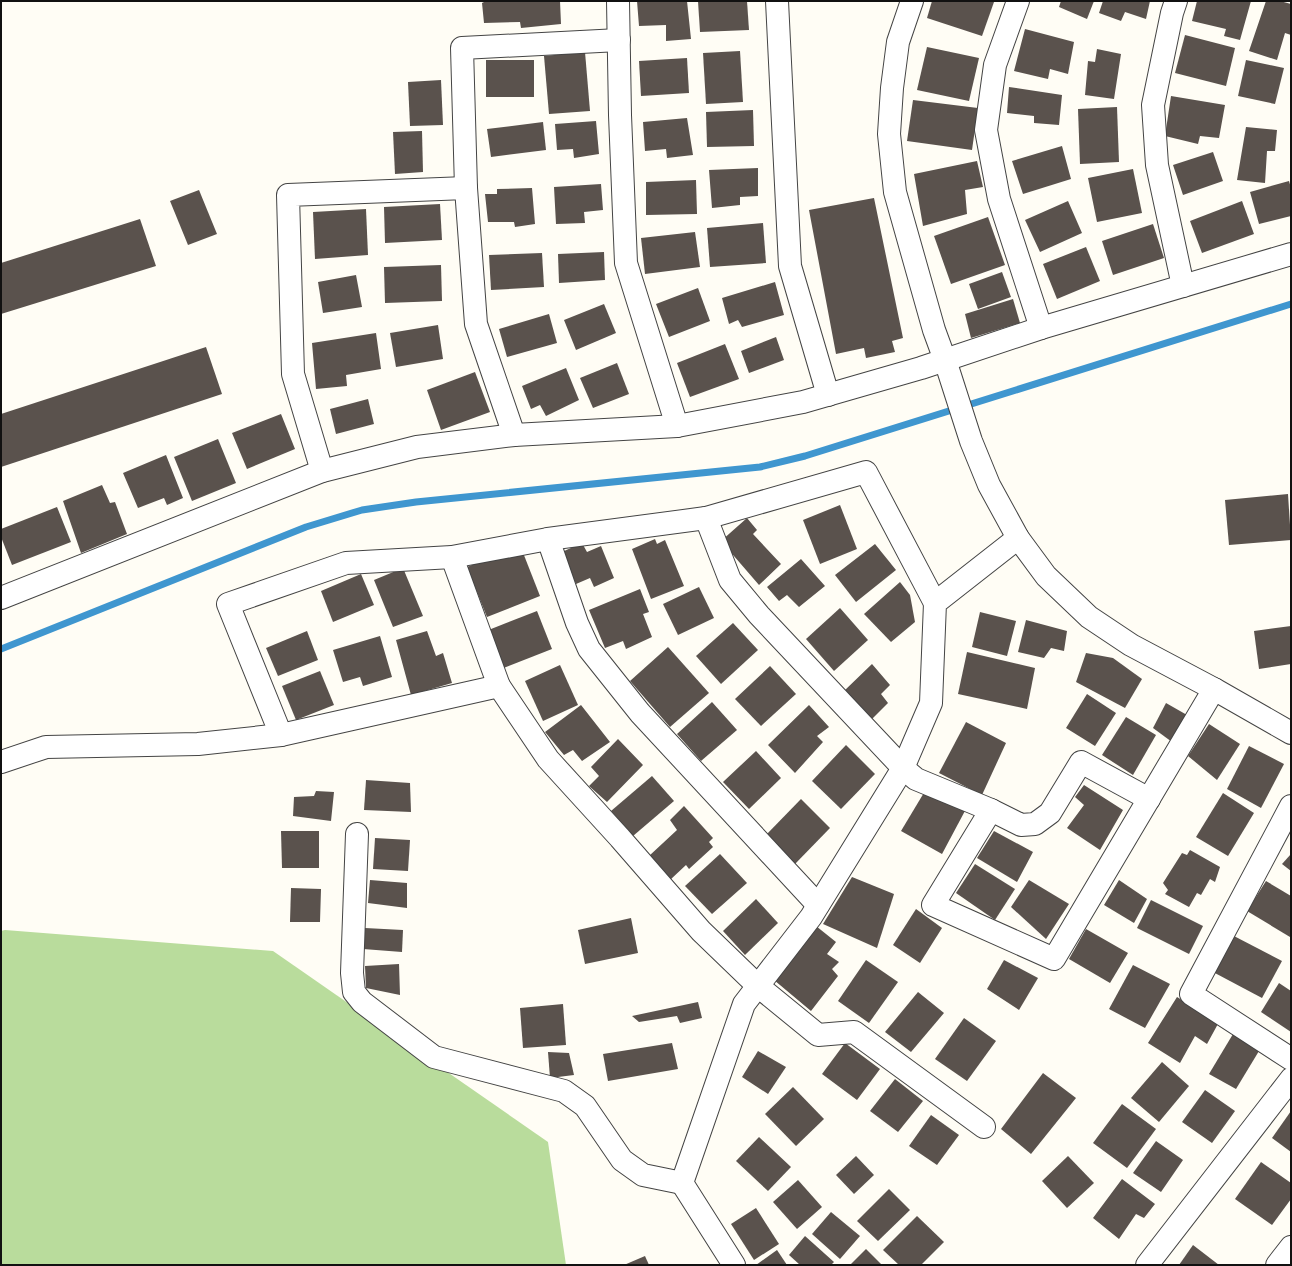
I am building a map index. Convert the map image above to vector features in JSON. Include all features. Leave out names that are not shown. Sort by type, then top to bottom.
[{"type":"street","points":[[618,1],[626,264],[676,426]]},
{"type":"street","points":[[777,1],[790,266],[828,395]]},
{"type":"street","points":[[912,1],[898,42],[892,88],[889,134],[895,192],[934,330],[971,441],[989,485],[1018,538],[1046,576],[1089,617],[1131,645],[1214,689],[1291,733]]},
{"type":"street","points":[[1018,1],[995,65],[986,130],[999,199],[1042,328]]},
{"type":"street","points":[[1176,1],[1172,13],[1153,105],[1157,165],[1183,286]]},
{"type":"street","points":[[514,435],[476,324],[466,188],[462,48],[619,40]]},
{"type":"street","points":[[322,471],[293,374],[288,195],[466,188]]},
{"type":"street","points":[[1,598],[322,471],[417,447],[514,435],[676,426],[803,402],[828,395],[948,369],[1042,328],[1291,254]]},
{"type":"street","points":[[281,735],[228,604],[346,563],[452,557],[548,539],[706,518],[866,472],[936,603],[931,703],[903,768],[811,917],[744,1004],[682,1183]]},
{"type":"street","points":[[706,518],[730,580],[759,615],[903,768],[916,779],[1021,824],[1035,824],[1050,813],[1081,762],[1149,799]]},
{"type":"street","points":[[936,603],[1018,538]]},
{"type":"street","points":[[548,539],[577,623],[589,649],[640,713],[818,905]]},
{"type":"street","points":[[452,557],[500,686],[548,759],[620,838],[700,931],[758,986],[818,1035],[854,1032],[984,1127]]},
{"type":"street","points":[[1,762],[46,747],[198,744],[281,735],[500,686]]},
{"type":"street","points":[[991,810],[933,905],[1054,959],[1214,689]]},
{"type":"street","points":[[1291,806],[1191,994],[1291,1059]]},
{"type":"street","points":[[357,834],[352,973],[354,992],[362,1002],[434,1057],[564,1091],[585,1106],[622,1160],[643,1174],[682,1183],[734,1265]]},
{"type":"street","points":[[1147,1265],[1291,1079]]},
{"type":"street","points":[[1277,1265],[1291,1247]]},
{"type":"green space","points":[[5,930],[273,951],[548,1142],[566,1265],[1,1265],[1,931]]},
{"type":"building","points":[[486,1],[560,1],[561,24],[521,28],[520,22],[484,23],[482,3]]},
{"type":"building","points":[[637,1],[687,1],[691,39],[666,41],[666,25],[639,26]]},
{"type":"building","points":[[698,1],[747,1],[749,30],[700,32]]},
{"type":"building","points":[[932,1],[994,2],[982,36],[927,18]]},
{"type":"building","points":[[1061,1],[1094,1],[1087,19],[1059,7]]},
{"type":"building","points":[[1103,1],[1150,1],[1146,19],[1125,12],[1121,21],[1099,13]]},
{"type":"building","points":[[1197,1],[1251,1],[1240,40],[1224,36],[1226,29],[1192,21]]},
{"type":"building","points":[[1266,1],[1280,1],[1291,4],[1291,35],[1285,33],[1277,60],[1249,51]]},
{"type":"building","points":[[1025,29],[1074,42],[1068,74],[1050,69],[1048,79],[1014,71]]},
{"type":"building","points":[[1185,35],[1235,48],[1226,86],[1175,73]]},
{"type":"building","points":[[927,47],[979,58],[969,101],[917,90]]},
{"type":"building","points":[[1097,49],[1121,54],[1114,99],[1085,95],[1088,61],[1095,62]]},
{"type":"building","points":[[740,51],[743,102],[706,104],[703,53]]},
{"type":"building","points":[[585,52],[590,111],[549,114],[544,56]]},
{"type":"building","points":[[687,58],[689,93],[641,96],[639,61]]},
{"type":"building","points":[[486,60],[534,60],[534,97],[486,97]]},
{"type":"building","points":[[1246,60],[1284,68],[1275,104],[1238,96]]},
{"type":"building","points":[[441,80],[443,125],[410,126],[408,82]]},
{"type":"building","points":[[1009,87],[1062,95],[1059,125],[1034,123],[1034,116],[1007,113]]},
{"type":"building","points":[[1171,96],[1225,105],[1219,138],[1200,136],[1198,144],[1165,136]]},
{"type":"building","points":[[913,100],[978,108],[972,150],[907,141]]},
{"type":"building","points":[[1117,107],[1119,162],[1080,164],[1078,109]]},
{"type":"building","points":[[753,110],[754,146],[707,147],[706,112]]},
{"type":"building","points":[[687,118],[693,155],[667,158],[666,149],[645,151],[643,122]]},
{"type":"building","points":[[596,121],[599,154],[574,158],[573,149],[557,150],[555,124]]},
{"type":"building","points":[[543,122],[546,150],[491,157],[487,129]]},
{"type":"building","points":[[1246,127],[1277,130],[1275,151],[1267,151],[1265,183],[1237,180]]},
{"type":"building","points":[[422,131],[423,172],[395,174],[393,132]]},
{"type":"building","points":[[1062,146],[1071,179],[1023,194],[1012,161]]},
{"type":"building","points":[[1213,152],[1223,181],[1183,195],[1173,165]]},
{"type":"building","points":[[977,161],[983,187],[965,190],[967,214],[923,226],[914,174]]},
{"type":"building","points":[[758,168],[758,196],[740,197],[740,205],[712,208],[709,170]]},
{"type":"building","points":[[1133,169],[1142,213],[1097,222],[1088,178]]},
{"type":"building","points":[[696,180],[697,214],[646,215],[646,182]]},
{"type":"building","points":[[1289,181],[1291,188],[1291,216],[1259,224],[1250,192]]},
{"type":"building","points":[[601,184],[603,210],[584,212],[585,223],[556,224],[554,187]]},
{"type":"building","points":[[532,188],[535,224],[515,227],[514,222],[488,222],[485,194],[497,194],[497,189]]},
{"type":"building","points":[[199,190],[217,234],[188,245],[170,201]]},
{"type":"building","points":[[874,198],[903,338],[892,341],[895,352],[866,358],[864,348],[836,354],[809,210]]},
{"type":"building","points":[[1068,201],[1082,233],[1040,252],[1025,220]]},
{"type":"building","points":[[1242,201],[1254,234],[1202,253],[1190,221]]},
{"type":"building","points":[[440,204],[442,240],[385,243],[384,207]]},
{"type":"building","points":[[366,209],[368,255],[315,259],[313,212]]},
{"type":"building","points":[[988,217],[1005,265],[951,284],[934,236]]},
{"type":"building","points":[[140,219],[156,266],[1,314],[1,263]]},
{"type":"building","points":[[763,223],[766,263],[710,267],[707,228]]},
{"type":"building","points":[[1153,224],[1164,258],[1113,275],[1102,241]]},
{"type":"building","points":[[695,232],[700,267],[645,274],[641,238]]},
{"type":"building","points":[[1086,247],[1100,281],[1057,299],[1043,264]]},
{"type":"building","points":[[604,252],[605,280],[559,283],[558,254]]},
{"type":"building","points":[[542,253],[544,287],[491,290],[489,255]]},
{"type":"building","points":[[441,265],[442,301],[385,303],[384,267]]},
{"type":"building","points":[[1002,272],[1011,297],[978,309],[969,284]]},
{"type":"building","points":[[356,275],[362,307],[323,313],[318,282]]},
{"type":"building","points":[[775,282],[784,315],[742,327],[738,320],[729,324],[722,298]]},
{"type":"building","points":[[698,288],[710,321],[669,337],[656,304]]},
{"type":"building","points":[[1013,299],[1020,323],[971,338],[965,314]]},
{"type":"building","points":[[604,304],[616,333],[576,350],[564,320]]},
{"type":"building","points":[[549,314],[557,343],[507,357],[499,329]]},
{"type":"building","points":[[438,325],[443,359],[396,367],[390,333]]},
{"type":"building","points":[[376,333],[381,369],[346,375],[347,386],[316,389],[312,343]]},
{"type":"building","points":[[776,337],[784,360],[749,373],[741,351]]},
{"type":"building","points":[[725,344],[739,379],[690,397],[677,363]]},
{"type":"building","points":[[206,347],[222,394],[1,467],[1,414]]},
{"type":"building","points":[[617,363],[629,394],[593,408],[580,378]]},
{"type":"building","points":[[566,368],[579,400],[546,416],[540,405],[531,409],[522,386]]},
{"type":"building","points":[[475,372],[490,412],[441,430],[427,390]]},
{"type":"building","points":[[368,399],[374,424],[336,434],[330,409]]},
{"type":"building","points":[[281,414],[295,449],[247,469],[232,433]]},
{"type":"building","points":[[218,439],[236,483],[192,501],[174,457]]},
{"type":"building","points":[[166,455],[183,498],[167,505],[164,498],[138,508],[123,473]]},
{"type":"building","points":[[102,485],[110,503],[115,502],[127,534],[81,553],[63,501]]},
{"type":"building","points":[[1288,494],[1291,540],[1229,545],[1225,500]]},
{"type":"building","points":[[840,505],[857,549],[820,564],[803,520]]},
{"type":"building","points":[[57,507],[71,542],[12,565],[1,537],[1,529]]},
{"type":"building","points":[[747,518],[757,530],[753,534],[781,564],[759,585],[721,541]]},
{"type":"building","points":[[655,539],[657,544],[665,540],[684,586],[651,599],[632,549]]},
{"type":"building","points":[[582,543],[587,552],[601,546],[614,578],[594,587],[590,578],[576,584],[562,552]]},
{"type":"building","points":[[875,544],[896,570],[856,602],[835,575]]},
{"type":"building","points":[[520,545],[540,596],[487,617],[467,567]]},
{"type":"building","points":[[801,559],[825,586],[799,607],[787,595],[779,601],[767,587]]},
{"type":"building","points":[[403,568],[423,616],[393,627],[374,580]]},
{"type":"building","points":[[361,574],[374,605],[333,622],[321,591]]},
{"type":"building","points":[[900,582],[910,595],[915,622],[891,642],[864,614]]},
{"type":"building","points":[[699,587],[714,618],[678,635],[663,604]]},
{"type":"building","points":[[640,589],[649,612],[643,614],[652,637],[626,649],[623,641],[605,648],[589,610]]},
{"type":"building","points":[[840,608],[868,640],[834,671],[806,639]]},
{"type":"building","points":[[537,611],[552,649],[501,669],[486,631]]},
{"type":"building","points":[[980,612],[1016,621],[1007,656],[972,647]]},
{"type":"building","points":[[1026,620],[1067,631],[1064,651],[1051,648],[1044,658],[1018,652]]},
{"type":"building","points":[[733,623],[758,650],[721,684],[696,656]]},
{"type":"building","points":[[1291,626],[1291,664],[1259,669],[1254,631]]},
{"type":"building","points":[[307,631],[318,660],[278,676],[266,648]]},
{"type":"building","points":[[427,631],[436,656],[443,653],[452,683],[411,695],[396,640]]},
{"type":"building","points":[[380,636],[392,677],[363,686],[360,677],[343,682],[333,650]]},
{"type":"building","points":[[668,647],[709,693],[670,727],[630,681]]},
{"type":"building","points":[[967,652],[1035,668],[1027,709],[958,694]]},
{"type":"building","points":[[1086,653],[1113,658],[1142,679],[1125,708],[1076,682]]},
{"type":"building","points":[[872,664],[890,685],[881,694],[888,703],[872,719],[844,691]]},
{"type":"building","points":[[560,665],[578,705],[543,721],[525,681]]},
{"type":"building","points":[[770,666],[796,694],[761,726],[735,699]]},
{"type":"building","points":[[320,671],[334,705],[296,720],[282,686]]},
{"type":"building","points":[[1087,694],[1116,713],[1095,746],[1066,728]]},
{"type":"building","points":[[712,702],[737,730],[701,761],[677,734]]},
{"type":"building","points":[[1166,703],[1187,715],[1172,742],[1153,728]]},
{"type":"building","points":[[581,705],[610,742],[582,761],[573,750],[564,755],[545,732]]},
{"type":"building","points":[[809,705],[829,727],[817,736],[823,742],[795,773],[768,745]]},
{"type":"building","points":[[1126,717],[1156,735],[1133,775],[1102,755]]},
{"type":"building","points":[[966,722],[1006,743],[982,795],[939,773]]},
{"type":"building","points":[[1209,724],[1240,744],[1217,780],[1188,756]]},
{"type":"building","points":[[618,739],[643,765],[607,802],[589,786],[599,776],[591,767]]},
{"type":"building","points":[[846,745],[875,774],[841,809],[812,781]]},
{"type":"building","points":[[1249,746],[1284,764],[1261,808],[1227,789]]},
{"type":"building","points":[[756,751],[781,778],[749,809],[723,782]]},
{"type":"building","points":[[652,776],[674,801],[633,836],[611,811]]},
{"type":"building","points":[[366,780],[410,783],[411,812],[364,810]]},
{"type":"building","points":[[1084,785],[1123,810],[1100,850],[1067,828],[1084,805],[1075,797]]},
{"type":"building","points":[[316,791],[334,792],[331,821],[293,816],[294,797],[314,796]]},
{"type":"building","points":[[925,791],[966,809],[942,854],[901,831]]},
{"type":"building","points":[[1223,793],[1254,813],[1228,856],[1196,837]]},
{"type":"building","points":[[801,799],[830,828],[795,864],[766,835]]},
{"type":"building","points":[[684,806],[713,838],[709,842],[713,847],[689,869],[686,865],[670,880],[649,856],[677,830],[670,820]]},
{"type":"building","points":[[281,831],[319,831],[319,868],[282,868]]},
{"type":"building","points":[[994,831],[1033,852],[1017,882],[977,858]]},
{"type":"building","points":[[375,838],[410,840],[408,871],[373,869]]},
{"type":"building","points":[[1190,850],[1220,867],[1215,882],[1210,879],[1201,895],[1197,893],[1189,907],[1165,894],[1168,890],[1163,883],[1182,853],[1187,855]]},
{"type":"building","points":[[720,854],[747,883],[712,914],[685,886]]},
{"type":"building","points":[[1291,854],[1291,871],[1282,864]]},
{"type":"building","points":[[975,864],[1015,889],[995,920],[956,893]]},
{"type":"building","points":[[852,877],[894,894],[877,948],[823,924]]},
{"type":"building","points":[[370,880],[407,883],[407,908],[368,903]]},
{"type":"building","points":[[1029,880],[1069,904],[1046,939],[1011,907]]},
{"type":"building","points":[[1119,880],[1147,899],[1134,923],[1104,905]]},
{"type":"building","points":[[1266,881],[1291,896],[1290,937],[1247,911]]},
{"type":"building","points":[[291,888],[321,889],[320,922],[290,922]]},
{"type":"building","points":[[756,899],[778,923],[745,955],[723,931]]},
{"type":"building","points":[[1151,900],[1203,926],[1189,954],[1137,928]]},
{"type":"building","points":[[916,909],[942,928],[920,963],[893,945]]},
{"type":"building","points":[[631,918],[638,953],[585,964],[578,930]]},
{"type":"building","points":[[816,926],[836,942],[827,954],[839,962],[832,969],[838,976],[811,1011],[774,980]]},
{"type":"building","points":[[365,928],[403,930],[402,952],[363,949]]},
{"type":"building","points":[[1086,929],[1128,953],[1110,983],[1069,959]]},
{"type":"building","points":[[1232,935],[1282,961],[1262,998],[1213,972]]},
{"type":"building","points":[[866,960],[898,982],[869,1023],[838,1001]]},
{"type":"building","points":[[1004,960],[1038,978],[1019,1010],[987,989]]},
{"type":"building","points":[[399,964],[400,995],[366,988],[365,966]]},
{"type":"building","points":[[1133,965],[1170,984],[1145,1028],[1109,1009]]},
{"type":"building","points":[[1279,983],[1291,991],[1291,1032],[1261,1012]]},
{"type":"building","points":[[918,992],[944,1013],[911,1052],[885,1032]]},
{"type":"building","points":[[1177,997],[1219,1022],[1207,1044],[1195,1036],[1180,1063],[1148,1043]]},
{"type":"building","points":[[698,1002],[702,1018],[680,1023],[677,1016],[639,1022],[632,1016]]},
{"type":"building","points":[[563,1004],[566,1045],[523,1048],[520,1008]]},
{"type":"building","points":[[964,1018],[996,1041],[967,1081],[935,1059]]},
{"type":"building","points":[[1236,1029],[1262,1046],[1236,1089],[1209,1074]]},
{"type":"building","points":[[672,1043],[678,1069],[608,1081],[603,1054]]},
{"type":"building","points":[[845,1043],[880,1069],[857,1100],[822,1074]]},
{"type":"building","points":[[758,1051],[786,1067],[768,1094],[742,1077]]},
{"type":"building","points":[[548,1052],[569,1053],[574,1075],[550,1078]]},
{"type":"building","points":[[1162,1062],[1189,1086],[1159,1122],[1131,1098]]},
{"type":"building","points":[[1043,1073],[1076,1098],[1031,1154],[1001,1129]]},
{"type":"building","points":[[895,1079],[923,1101],[898,1132],[870,1111]]},
{"type":"building","points":[[793,1087],[824,1119],[796,1146],[765,1114]]},
{"type":"building","points":[[1205,1090],[1235,1111],[1212,1143],[1182,1122]]},
{"type":"building","points":[[1122,1104],[1156,1129],[1127,1168],[1093,1143]]},
{"type":"building","points":[[1291,1111],[1291,1152],[1272,1138]]},
{"type":"building","points":[[931,1115],[959,1135],[937,1165],[909,1146]]},
{"type":"building","points":[[759,1137],[791,1167],[768,1191],[736,1161]]},
{"type":"building","points":[[1156,1141],[1183,1160],[1161,1192],[1133,1173]]},
{"type":"building","points":[[856,1156],[874,1175],[854,1194],[836,1175]]},
{"type":"building","points":[[1068,1156],[1094,1183],[1067,1208],[1042,1181]]},
{"type":"building","points":[[1261,1162],[1291,1183],[1291,1199],[1272,1225],[1235,1199]]},
{"type":"building","points":[[1122,1179],[1155,1204],[1144,1218],[1136,1214],[1119,1239],[1093,1218]]},
{"type":"building","points":[[798,1180],[822,1207],[797,1229],[773,1202]]},
{"type":"building","points":[[889,1189],[910,1210],[878,1241],[857,1221]]},
{"type":"building","points":[[756,1208],[779,1244],[754,1260],[731,1224]]},
{"type":"building","points":[[831,1212],[860,1236],[840,1259],[812,1234]]},
{"type":"building","points":[[917,1216],[944,1242],[921,1265],[899,1265],[883,1250]]},
{"type":"building","points":[[805,1236],[834,1262],[831,1265],[800,1265],[789,1255]]},
{"type":"building","points":[[1193,1245],[1219,1265],[1179,1265]]},
{"type":"building","points":[[866,1249],[882,1265],[850,1265]]},
{"type":"building","points":[[777,1250],[787,1265],[756,1265]]},
{"type":"building","points":[[645,1256],[649,1265],[624,1265]]},
{"type":"waterway","points":[[1,649],[306,527],[362,510],[416,502],[760,467],[805,456],[1291,304]]}]
